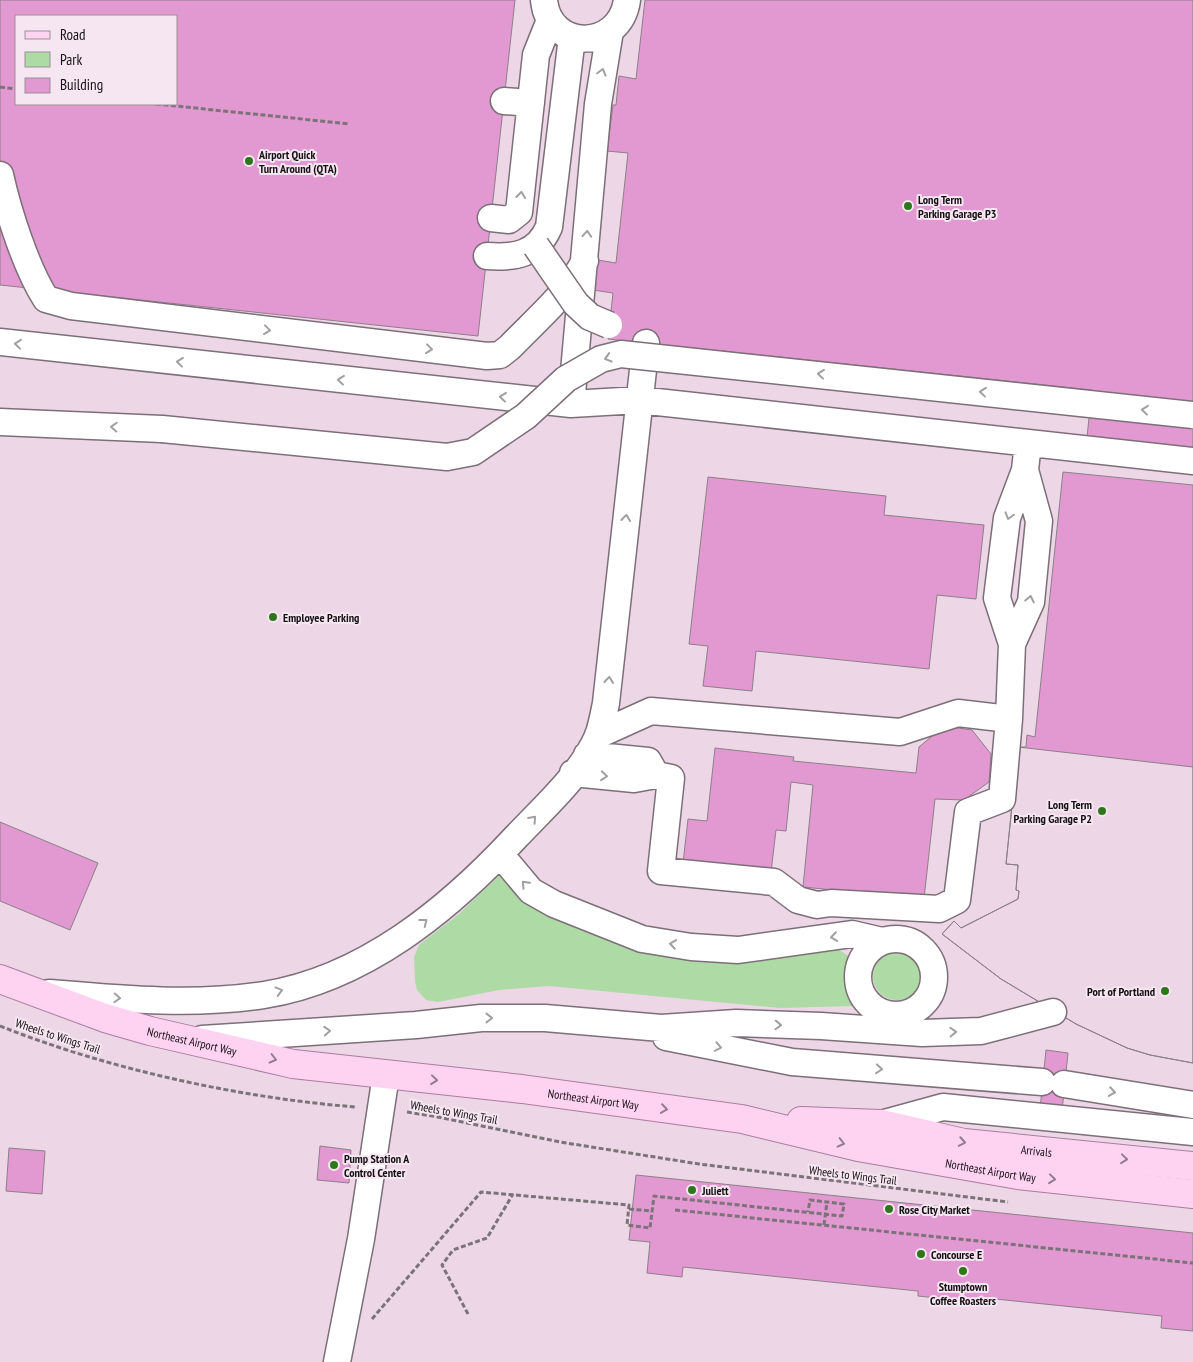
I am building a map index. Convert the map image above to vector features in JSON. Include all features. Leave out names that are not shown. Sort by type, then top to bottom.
[{"type":"main road","name":"Northeast Airport Way","points":[[0,979],[105,1018],[150,1031],[293,1064],[522,1089],[742,1119],[858,1147],[1018,1175],[1193,1194]]},
{"type":"main road","name":"Arrivals","points":[[742,1119],[881,1124],[964,1143],[1193,1166]]},
{"type":"lane","points":[[570,47],[610,31],[620,21],[627,0]]},
{"type":"lane","points":[[487,256],[518,256],[536,246],[544,237],[549,227],[570,47],[547,10]]},
{"type":"lane","points":[[491,218],[509,220],[520,212],[536,55],[547,10]]},
{"type":"lane","points":[[571,404],[598,104],[610,31]]},
{"type":"lane","points":[[504,101],[531,103]]},
{"type":"lane","points":[[0,174],[4,192],[35,281],[46,299],[71,306],[220,316],[487,356],[500,355],[564,292],[576,278],[585,261]]},
{"type":"lane","points":[[536,246],[576,304],[590,317],[609,324]]},
{"type":"lane","points":[[0,342],[571,404],[639,400],[1193,461]]},
{"type":"lane","points":[[586,754],[606,703],[646,343]]},
{"type":"lane","points":[[0,422],[162,429],[447,457],[473,452],[526,416],[566,379],[601,359],[621,354],[1193,415]]},
{"type":"lane","points":[[586,754],[634,779],[656,775],[671,778],[661,871],[774,882],[798,900],[808,904],[831,903],[939,909],[957,900],[968,812],[1002,799],[1009,719],[1012,644],[1031,602],[1039,521],[1025,470],[1028,443]]},
{"type":"lane","points":[[34,991],[159,1000],[220,999],[265,995],[311,983],[374,956],[424,923],[500,854],[586,754],[651,711],[900,732],[958,713],[1009,719]]},
{"type":"lane","points":[[500,854],[526,885],[554,904],[642,939],[690,947],[738,950],[852,934],[882,941]]},
{"type":"lane","points":[[821,1026],[891,1015],[915,1010],[924,1003],[931,993],[934,969],[922,948],[900,938],[882,941],[867,950],[860,961],[857,972],[858,984],[862,996],[869,1005],[880,1012],[891,1015],[922,1033]]},
{"type":"lane","points":[[191,1039],[416,1025],[481,1018],[545,1018],[661,1028],[736,1024],[821,1026],[922,1033],[981,1031],[1053,1012]]},
{"type":"lane","points":[[584,1021],[792,1062],[1053,1083],[1193,1105]]},
{"type":"lane","points":[[337,1362],[361,1239],[386,1075]]},
{"type":"lane","points":[[881,1124],[942,1107],[1193,1132]]},
{"type":"lane","name":"Arrivals","points":[[881,1124],[951,1121],[1193,1146]]},
{"type":"path","points":[[0,87],[15,89]]},
{"type":"path","points":[[166,105],[350,124]]},
{"type":"path","name":"Wheels to Wings Trail","points":[[0,1026],[31,1039],[119,1065],[222,1089],[334,1106],[381,1109],[438,1116],[560,1142],[699,1164],[910,1191]]},
{"type":"path","points":[[366,1326],[481,1192],[629,1205],[627,1226],[650,1228],[654,1196],[842,1216],[844,1204],[810,1200],[808,1212]]},
{"type":"path","points":[[468,1314],[442,1265],[453,1250],[487,1238],[513,1194]]},
{"type":"path","points":[[824,1225],[827,1202]]},
{"type":"path","points":[[629,1209],[652,1211]]},
{"type":"path","points":[[675,1210],[1193,1263]]},
{"type":"shaded area","points":[[0,0],[1193,0],[1193,1362],[0,1362]]},
{"type":"green space","points":[[504,871],[628,941],[834,946],[852,959],[849,983],[856,1004],[854,1006],[780,1008],[549,986],[499,990],[438,1002],[426,1000],[417,990],[415,982],[414,957],[419,945],[459,914]]},
{"type":"green space","points":[[892,952],[902,952],[914,959],[921,971],[921,981],[914,993],[902,1000],[892,1000],[884,996],[877,989],[873,981],[873,971],[877,963],[884,956]]},
{"type":"building","name":"Airport Quick Turn Around (QTA)","points":[[0,0],[515,0],[478,336],[0,285]]},
{"type":"building","name":"Long Term Parking Garage P3","points":[[645,0],[1193,0],[1193,467],[1085,456],[1092,390],[608,339],[613,293],[593,290],[598,260],[616,263],[628,153],[607,151],[613,105],[616,105],[619,76],[636,79]]},
{"type":"building","name":"Long Term Parking Garage P2","points":[[1063,472],[1193,485],[1193,1063],[1150,1055],[1127,1048],[1076,1024],[1001,979],[942,934],[954,921],[961,928],[1018,899],[1019,891],[1016,890],[1018,865],[1006,864],[1018,747],[1026,747],[1027,735],[1035,737]]},
{"type":"building","points":[[708,477],[886,496],[884,515],[984,525],[976,599],[937,595],[929,669],[756,651],[752,691],[703,686],[708,646],[689,644]]},
{"type":"building","points":[[944,726],[972,730],[991,754],[989,782],[964,800],[935,799],[924,899],[803,887],[813,785],[791,782],[786,831],[776,830],[771,872],[683,863],[688,819],[707,821],[715,748],[794,757],[793,761],[916,773],[919,747]]},
{"type":"building","points":[[1018,747],[1193,767],[1193,1063],[1150,1055],[1127,1048],[1076,1024],[1001,979],[942,934],[954,921],[961,928],[1018,899],[1019,891],[1016,890],[1018,865],[1006,864]]},
{"type":"building","points":[[0,822],[98,863],[70,930],[0,901]]},
{"type":"building","points":[[1046,1050],[1068,1053],[1062,1111],[1040,1109]]},
{"type":"building","name":"Pump Station A Control Center","points":[[320,1146],[351,1150],[349,1183],[317,1180]]},
{"type":"building","points":[[9,1148],[45,1151],[42,1194],[6,1191]]},
{"type":"building","name":"Concourse E","points":[[636,1175],[1193,1233],[1193,1331],[1161,1328],[1162,1316],[995,1299],[994,1304],[918,1296],[918,1291],[683,1267],[682,1277],[647,1273],[650,1242],[629,1240]]},
{"type":"place","name":"Airport Quick Turn Around (QTA)","points":[[249,161]]},
{"type":"place","name":"Long Term Parking Garage P3","points":[[908,206]]},
{"type":"place","name":"Employee Parking","points":[[273,617]]},
{"type":"place","name":"Long Term Parking Garage P2","points":[[1102,811]]},
{"type":"place","name":"Port of Portland","points":[[1165,991]]},
{"type":"place","name":"Pump Station A Control Center","points":[[334,1165]]},
{"type":"place","name":"Juliett","points":[[692,1190]]},
{"type":"place","name":"Rose City Market","points":[[889,1209]]},
{"type":"place","name":"Concourse E","points":[[921,1254]]},
{"type":"place","name":"Stumptown Coffee Roasters","points":[[963,1271]]}]
